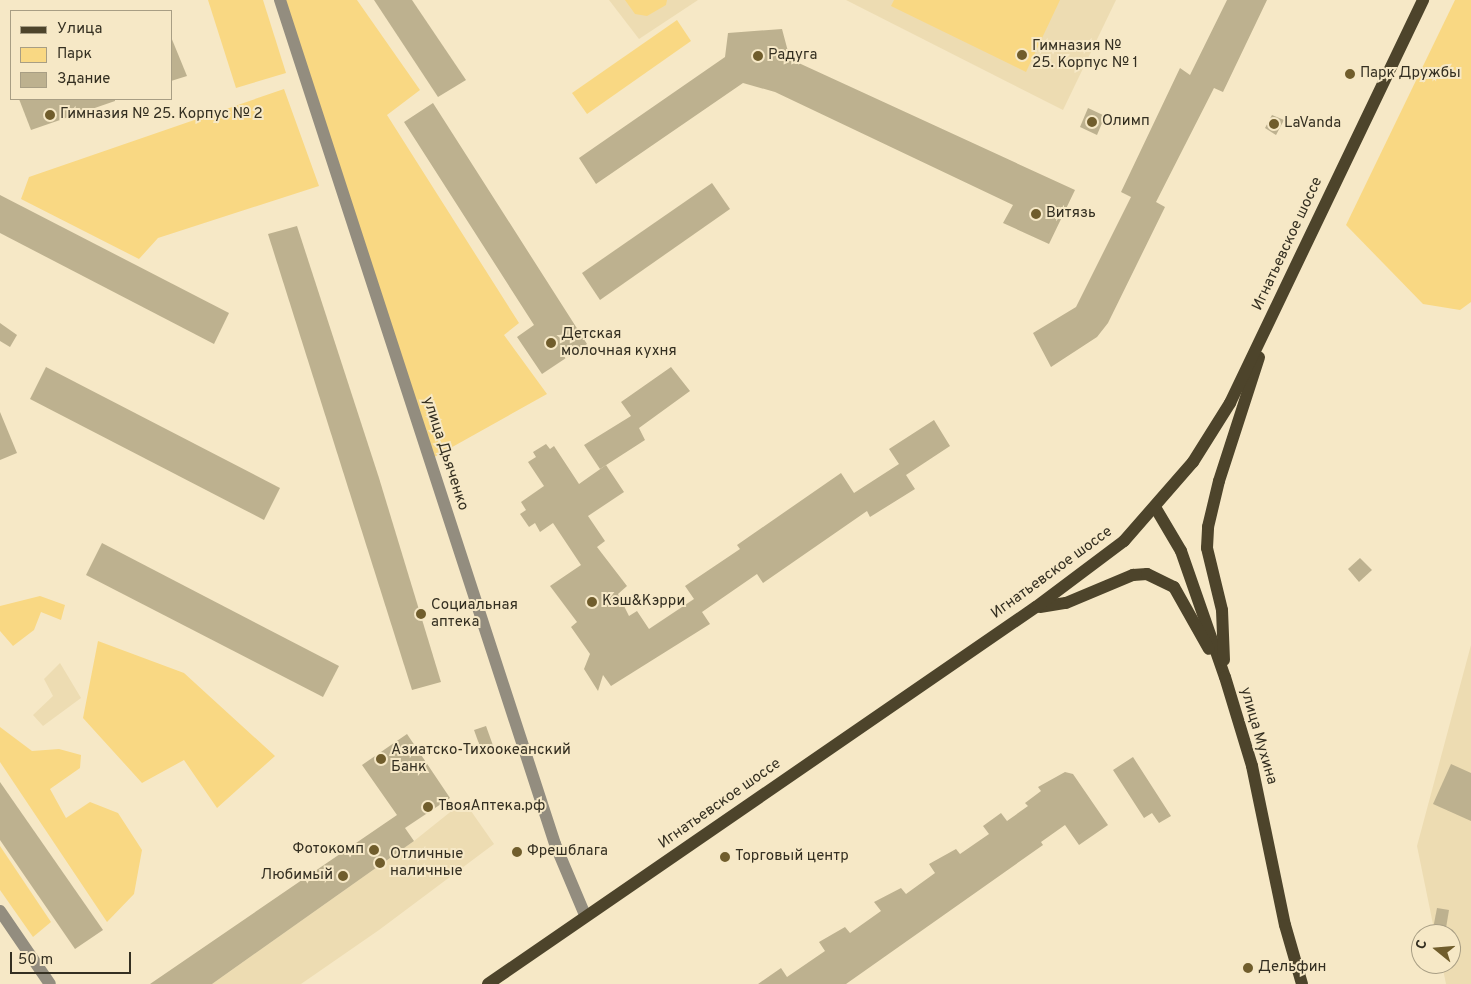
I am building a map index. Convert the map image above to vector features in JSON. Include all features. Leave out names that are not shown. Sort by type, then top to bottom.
[{"type":"main road","name":"Игнатьевское шоссе","points":[[488,984],[585,915],[1036,607],[1097,564],[1124,541],[1193,462],[1230,402],[1423,0]]},
{"type":"main road","points":[[1225,677],[1222,610],[1208,548],[1208,527],[1219,481],[1232,447],[1271,318]]},
{"type":"main road","name":"улица Мухина","points":[[1155,507],[1181,551],[1225,677],[1252,766],[1286,925],[1302,984]]},
{"type":"main road","points":[[1036,607],[1090,596],[1133,575],[1147,574],[1162,579],[1174,587],[1185,603],[1225,677]]},
{"type":"street","name":"улица Дьяченко","points":[[280,0],[552,835],[585,915]]},
{"type":"street","points":[[0,911],[50,984]]},
{"type":"shaded area","points":[[609,0],[698,0],[639,39]]},
{"type":"shaded area","name":"Гимназия № 25. Корпус № 1","points":[[846,0],[1116,0],[1063,110]]},
{"type":"shaded area","points":[[1471,645],[1471,984],[1446,984],[1444,974],[1461,974],[1461,924],[1433,924],[1417,846]]},
{"type":"shaded area","points":[[60,663],[81,698],[43,726],[33,715],[53,696],[44,679]]},
{"type":"shaded area","points":[[464,801],[494,844],[379,930],[301,984],[212,984],[414,841]]},
{"type":"green space","points":[[208,0],[263,0],[286,73],[236,88]]},
{"type":"green space","points":[[280,0],[357,0],[420,90],[387,115],[519,323],[504,335],[547,394],[429,460]]},
{"type":"green space","points":[[625,0],[667,0],[666,5],[647,16],[635,14]]},
{"type":"green space","points":[[894,0],[1060,0],[1026,72],[891,6]]},
{"type":"green space","points":[[1455,0],[1471,0],[1471,302],[1460,310],[1423,304],[1346,225]]},
{"type":"green space","points":[[677,20],[691,41],[587,114],[572,93]]},
{"type":"green space","points":[[284,89],[319,186],[158,238],[139,259],[21,199],[29,177]]},
{"type":"green space","points":[[40,596],[65,605],[61,620],[41,612],[34,630],[13,646],[0,631],[0,606]]},
{"type":"green space","points":[[98,641],[184,673],[275,756],[217,808],[184,760],[142,783],[83,718]]},
{"type":"green space","points":[[0,727],[32,751],[59,749],[81,755],[80,768],[50,789],[66,818],[90,802],[118,813],[142,850],[134,894],[107,922],[0,762]]},
{"type":"green space","points":[[0,846],[51,922],[33,937],[0,890]]},
{"type":"building","points":[[374,0],[412,0],[466,80],[438,97]]},
{"type":"building","points":[[1227,0],[1267,0],[1223,92],[1214,88],[1156,202],[1165,207],[1108,323],[1097,337],[1051,367],[1033,333],[1076,307],[1131,197],[1121,192],[1180,68],[1190,75]]},
{"type":"building","points":[[782,29],[790,59],[1075,190],[1049,244],[1003,223],[1013,205],[775,92],[743,83],[596,184],[579,158],[725,57],[728,33]]},
{"type":"building","name":"Гимназия № 25. Корпус № 2","points":[[172,39],[187,76],[172,81]]},
{"type":"building","name":"Гимназия № 25. Корпус № 2","points":[[19,100],[115,100],[115,101],[31,130]]},
{"type":"building","points":[[433,103],[587,344],[542,374],[517,337],[534,325],[404,122]]},
{"type":"building","name":"Олимп","points":[[1088,108],[1105,116],[1097,135],[1080,127]]},
{"type":"building","name":"LaVanda","points":[[1272,115],[1284,120],[1276,135],[1265,128]]},
{"type":"building","points":[[712,183],[730,209],[600,300],[582,273]]},
{"type":"building","points":[[0,195],[229,313],[214,344],[0,233]]},
{"type":"building","points":[[297,226],[379,478],[441,682],[412,690],[268,234]]},
{"type":"building","points":[[0,323],[17,335],[10,347],[0,341]]},
{"type":"building","points":[[46,367],[280,488],[264,520],[30,399]]},
{"type":"building","points":[[671,367],[690,391],[639,428],[645,440],[600,469],[584,445],[631,416],[621,402]]},
{"type":"building","points":[[0,412],[17,453],[0,460]]},
{"type":"building","points":[[934,420],[950,446],[906,475],[915,489],[870,517],[867,511],[763,583],[757,574],[702,612],[710,624],[611,686],[603,675],[598,691],[584,669],[590,654],[571,627],[577,622],[550,586],[581,565],[553,523],[540,532],[535,523],[529,527],[520,514],[526,510],[521,502],[544,486],[528,462],[536,457],[533,452],[546,444],[550,449],[554,446],[579,484],[606,465],[624,492],[588,516],[605,541],[597,547],[627,586],[618,594],[629,616],[637,611],[649,629],[694,599],[685,586],[740,549],[737,545],[841,473],[854,493],[899,464],[889,449]]},
{"type":"building","points":[[102,543],[339,666],[323,697],[86,575]]},
{"type":"building","points":[[1360,558],[1372,570],[1359,582],[1348,569]]},
{"type":"building","points":[[486,726],[495,751],[483,755],[474,730]]},
{"type":"building","points":[[407,734],[450,798],[405,828],[414,841],[212,984],[150,984],[397,815],[362,765]]},
{"type":"building","points":[[1133,757],[1171,816],[1159,823],[1152,813],[1144,818],[1113,770]]},
{"type":"building","points":[[1451,764],[1471,773],[1471,821],[1433,804]]},
{"type":"building","points":[[1065,772],[1073,774],[1108,825],[1079,845],[1065,825],[1041,842],[1043,845],[846,984],[758,984],[781,968],[787,977],[825,951],[819,942],[845,927],[850,933],[881,911],[874,902],[901,888],[906,894],[935,873],[929,864],[956,849],[960,854],[989,834],[983,826],[1001,813],[1007,821],[1028,806],[1025,803],[1041,791],[1038,787]]},
{"type":"building","points":[[0,782],[103,930],[75,949],[0,840]]},
{"type":"building","points":[[1437,908],[1449,910],[1447,924],[1434,924]]},
{"type":"place","name":"Гимназия № 25. Корпус № 1","points":[[1022,55]]},
{"type":"place","name":"Радуга","points":[[758,56]]},
{"type":"place","name":"Парк Дружбы","points":[[1350,74]]},
{"type":"place","name":"Гимназия № 25. Корпус № 2","points":[[50,115]]},
{"type":"place","name":"Олимп","points":[[1092,122]]},
{"type":"place","name":"LaVanda","points":[[1274,124]]},
{"type":"place","name":"Витязь","points":[[1036,214]]},
{"type":"place","name":"Детская молочная кухня","points":[[551,343]]},
{"type":"place","name":"Кэш&Кэрри","points":[[592,602]]},
{"type":"place","name":"Социальная аптека","points":[[421,614]]},
{"type":"place","name":"Азиатско-Тихоокеанский Банк","points":[[381,759]]},
{"type":"place","name":"ТвояАптека.рф","points":[[428,807]]},
{"type":"place","name":"Фотокомп","points":[[374,850]]},
{"type":"place","name":"Фрешблага","points":[[517,852]]},
{"type":"place","name":"Торговый центр","points":[[725,857]]},
{"type":"place","name":"Отличные наличные","points":[[380,863]]},
{"type":"place","name":"Любимый","points":[[343,876]]},
{"type":"place","name":"Дельфин","points":[[1248,968]]}]
